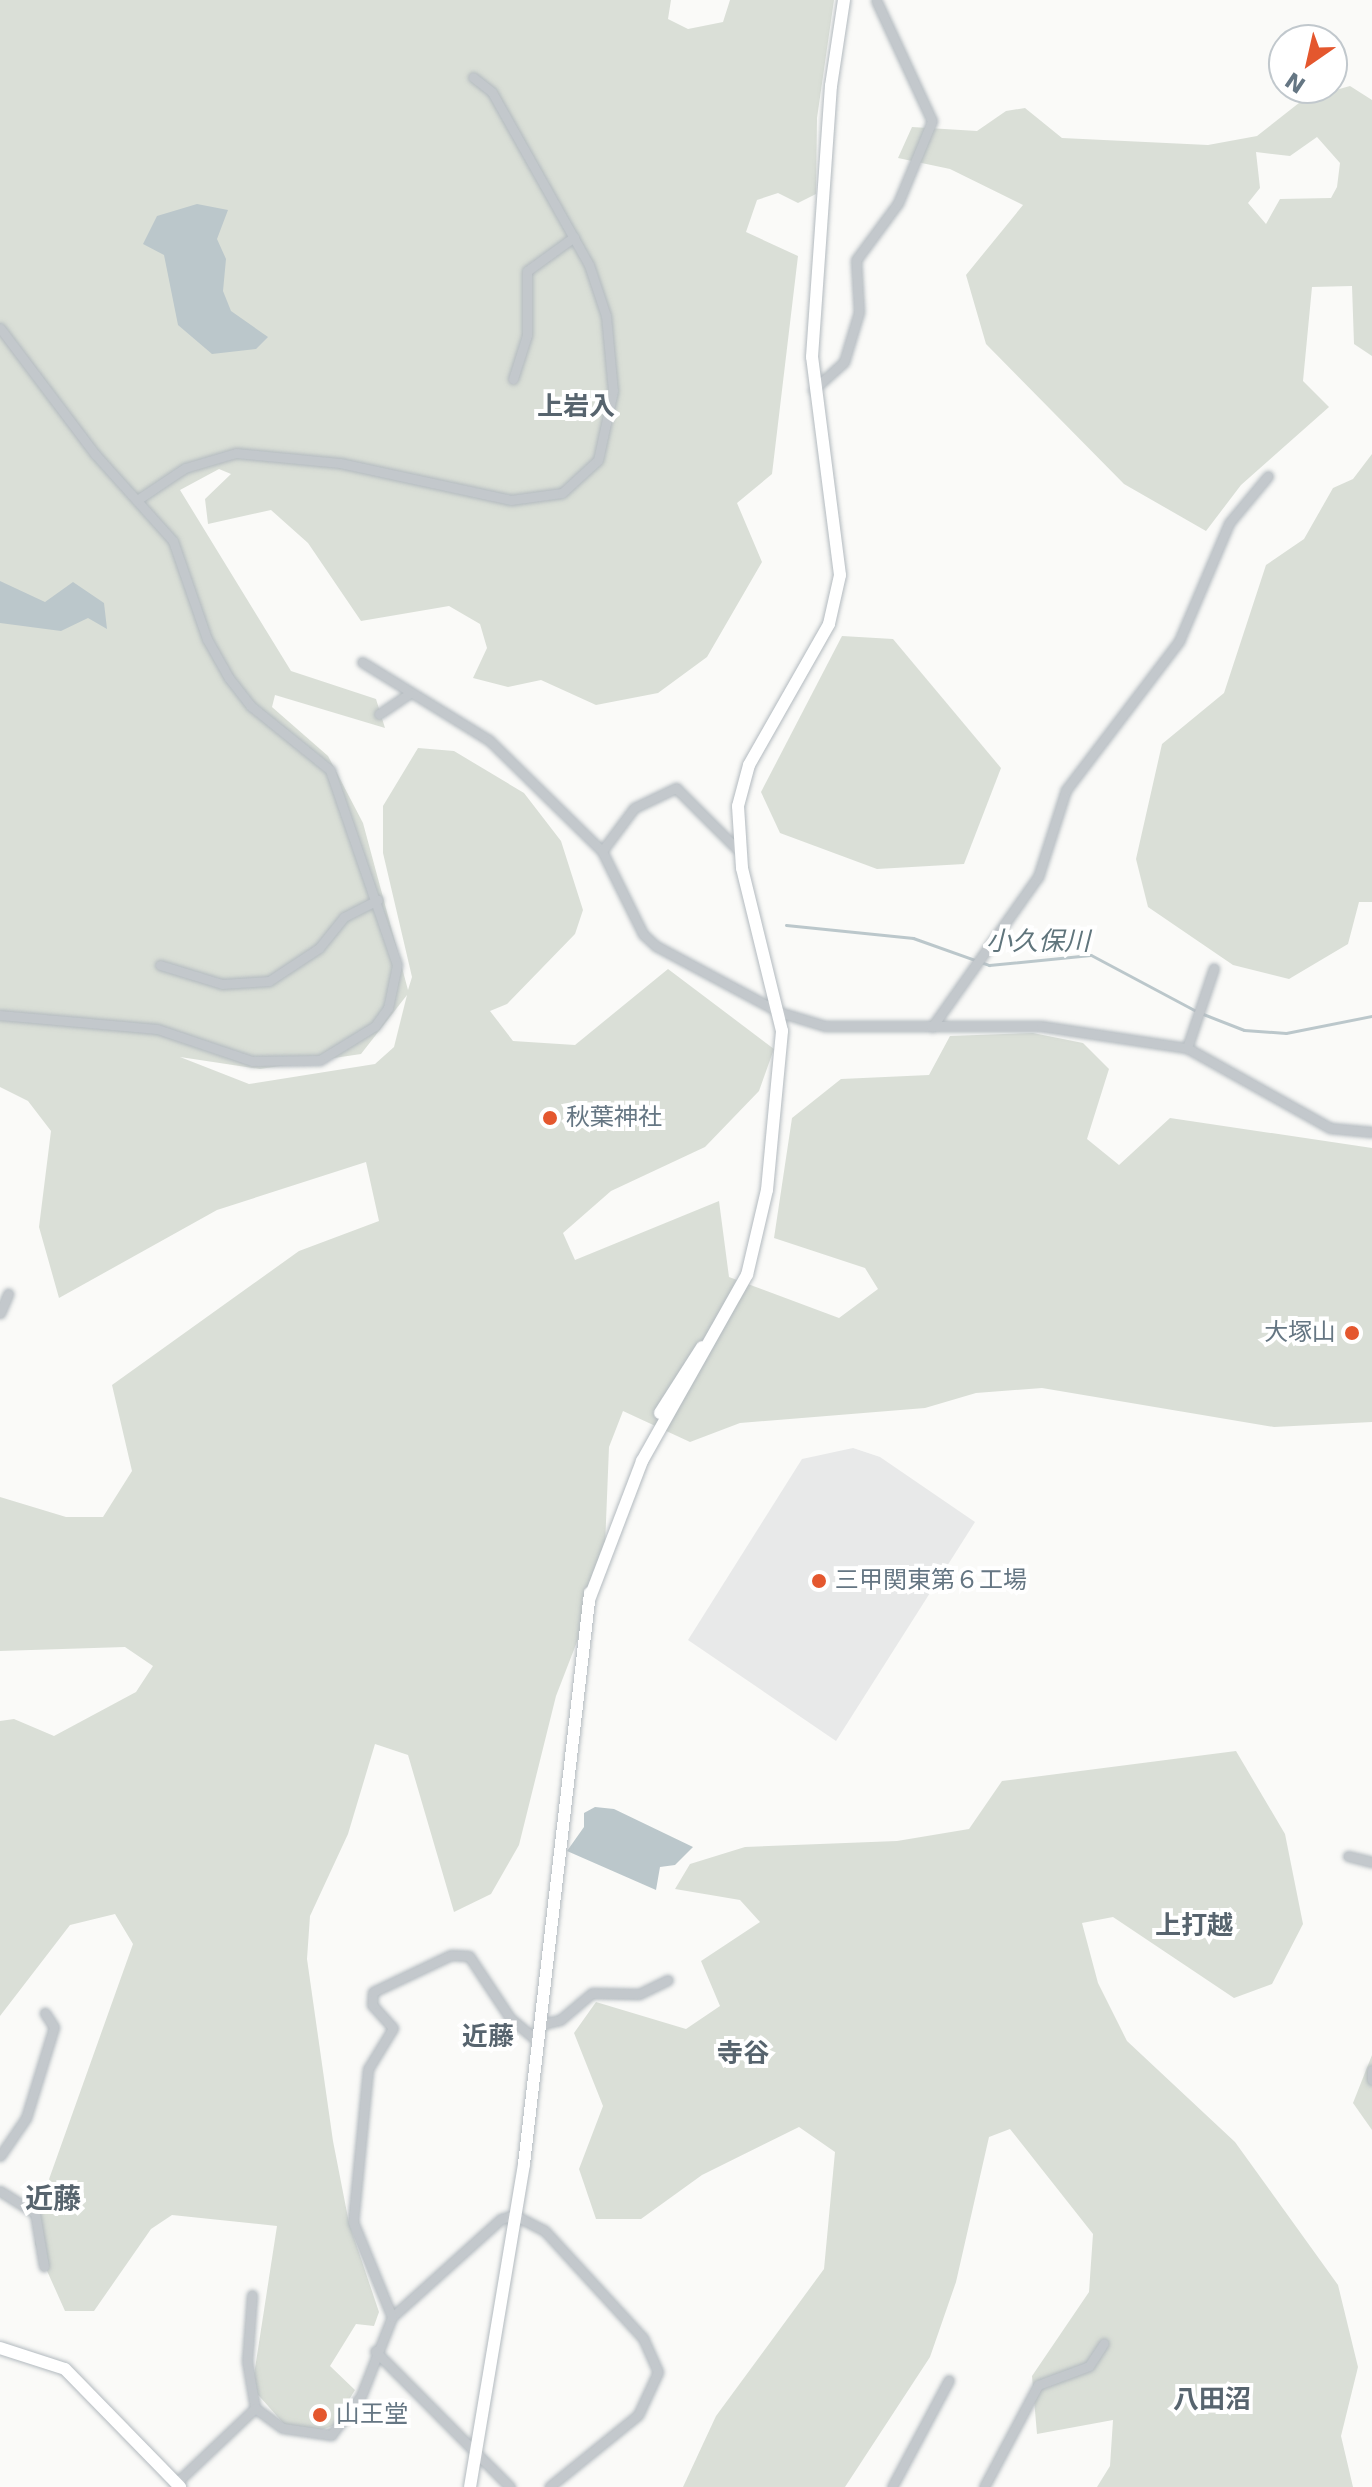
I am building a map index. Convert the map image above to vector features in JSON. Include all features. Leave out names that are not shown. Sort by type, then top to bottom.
[{"type":"street","points":[[470,2487],[514,2215],[589,1600],[628,1470],[726,1317],[759,1235],[782,1086],[779,1012],[739,851],[745,776],[821,641],[838,589],[840,554],[813,390],[827,136],[844,0]]},
{"type":"street","points":[[813,390],[844,362],[859,312],[856,260],[898,203],[932,121],[876,0]]},
{"type":"street","points":[[137,500],[185,468],[236,453],[340,463],[511,500],[562,493],[598,460],[613,391],[606,316],[574,237],[492,92],[473,77]]},
{"type":"street","points":[[513,379],[527,335],[527,271],[574,237]]},
{"type":"street","points":[[0,328],[183,561],[207,639],[229,678],[251,706],[330,770],[378,900],[397,965],[388,1008],[362,1040],[320,1060],[252,1061],[157,1029],[0,1015]]},
{"type":"street","points":[[932,1027],[1038,877],[1066,790],[1179,641],[1229,523],[1268,476]]},
{"type":"street","points":[[362,662],[409,694],[468,722],[602,851],[649,940],[779,1012],[825,1026],[1041,1026],[1187,1048],[1330,1128],[1372,1132]]},
{"type":"street","points":[[379,714],[409,694]]},
{"type":"street","points":[[602,851],[634,808],[676,788],[739,851]]},
{"type":"street","points":[[160,965],[222,984],[269,981],[319,948],[344,917],[378,900]]},
{"type":"street","points":[[1187,1048],[1214,968]]},
{"type":"street","points":[[0,1313],[8,1294]]},
{"type":"street","points":[[1348,1856],[1372,1862]]},
{"type":"street","points":[[392,2317],[353,2222],[368,2069],[393,2028],[372,2005],[373,1992],[451,1955],[469,1956],[510,2018],[537,2041]]},
{"type":"street","points":[[538,2025],[560,2020],[592,1993],[639,1994],[668,1980]]},
{"type":"street","points":[[0,2156],[26,2118],[54,2027],[45,2013]]},
{"type":"street","points":[[1372,2070],[1372,2080]]},
{"type":"street","points":[[0,2191],[35,2213],[44,2266]]},
{"type":"street","points":[[252,2295],[247,2361],[255,2408],[283,2428],[331,2435],[361,2396],[375,2351],[392,2317],[514,2215]]},
{"type":"street","points":[[514,2215],[544,2230],[643,2338],[658,2372],[638,2415],[549,2487]]},
{"type":"street","points":[[984,2487],[1038,2385],[1089,2366],[1104,2343]]},
{"type":"street","points":[[0,2348],[65,2369],[176,2486],[255,2408]]},
{"type":"street","points":[[375,2351],[510,2487]]},
{"type":"street","points":[[892,2487],[949,2380]]},
{"type":"shaded area","points":[[0,0],[671,0],[668,19],[688,29],[723,22],[730,0],[834,0],[817,118],[816,194],[798,203],[778,193],[757,200],[746,232],[798,256],[772,474],[737,503],[762,562],[707,657],[658,693],[596,705],[541,680],[508,687],[473,678],[487,648],[480,624],[449,606],[361,621],[308,543],[271,510],[208,524],[205,499],[231,474],[219,469],[180,490],[291,671],[376,699],[385,728],[275,695],[272,707],[328,756],[363,823],[408,990],[412,977],[383,853],[383,806],[418,748],[454,751],[524,793],[561,841],[583,910],[575,934],[507,1004],[490,1011],[513,1041],[575,1045],[668,969],[774,1049],[759,1091],[705,1147],[611,1191],[563,1233],[575,1260],[719,1201],[729,1277],[839,1318],[878,1289],[865,1268],[774,1238],[792,1118],[841,1079],[929,1075],[950,1036],[1033,1033],[1083,1043],[1109,1069],[1087,1139],[1119,1165],[1170,1118],[1372,1148],[1372,1422],[1274,1427],[1042,1388],[976,1393],[925,1408],[740,1423],[690,1442],[623,1411],[609,1447],[604,1572],[556,1696],[519,1845],[491,1894],[454,1912],[408,1755],[375,1744],[348,1834],[310,1916],[307,1959],[333,2141],[349,2223],[379,2312],[374,2326],[356,2324],[330,2366],[355,2390],[333,2426],[321,2430],[285,2425],[252,2388],[277,2226],[172,2215],[151,2229],[94,2311],[65,2311],[35,2244],[43,2196],[133,1944],[115,1914],[70,1925],[0,2016],[0,1721],[14,1719],[54,1736],[136,1692],[153,1666],[125,1647],[0,1651],[0,1497],[66,1517],[103,1517],[132,1471],[112,1385],[299,1251],[379,1221],[366,1162],[217,1210],[59,1298],[39,1227],[51,1131],[28,1101],[0,1087]],"holes":[[[407,995],[394,1047],[375,1064],[249,1084],[180,1057],[260,1069],[361,1054]]]},
{"type":"shaded area","points":[[1348,87],[1372,100],[1372,356],[1354,344],[1352,286],[1312,287],[1303,381],[1329,407],[1241,485],[1206,531],[1124,484],[986,344],[966,275],[1023,205],[950,169],[898,158],[912,127],[977,131],[1006,111],[1025,108],[1062,138],[1208,145],[1257,136],[1298,104],[1348,104]],"holes":[[[1317,137],[1340,163],[1337,187],[1331,198],[1280,199],[1266,224],[1248,203],[1260,188],[1256,152],[1290,156]]]},
{"type":"shaded area","points":[[197,204],[228,210],[217,239],[226,259],[223,291],[231,311],[268,337],[256,349],[212,354],[178,325],[164,255],[143,244],[157,216]]},
{"type":"shaded area","points":[[1372,454],[1372,902],[1359,902],[1348,944],[1289,979],[1233,965],[1148,907],[1136,859],[1162,744],[1224,693],[1266,565],[1304,539],[1333,488],[1353,479]]},
{"type":"shaded area","points":[[0,581],[45,602],[73,582],[104,603],[107,629],[88,618],[61,631],[0,623]]},
{"type":"shaded area","points":[[842,636],[893,639],[1001,768],[964,864],[877,869],[780,833],[761,792]]},
{"type":"shaded area","points":[[853,1448],[880,1457],[975,1522],[836,1741],[688,1640],[802,1459]]},
{"type":"shaded area","points":[[1236,1751],[1285,1834],[1303,1924],[1272,1984],[1234,1998],[1113,1917],[1082,1923],[1098,1983],[1127,2041],[1235,2142],[1338,2285],[1358,2367],[1341,2436],[1353,2487],[1097,2487],[1110,2466],[1113,2420],[1037,2434],[1032,2376],[1089,2292],[1093,2234],[1010,2129],[989,2137],[956,2282],[930,2357],[845,2487],[683,2487],[716,2416],[824,2269],[835,2152],[799,2127],[702,2175],[641,2219],[596,2219],[579,2169],[603,2106],[574,2033],[596,2002],[686,2029],[720,2006],[701,1961],[760,1922],[740,1900],[675,1889],[690,1864],[745,1847],[897,1841],[969,1829],[1002,1781]]},
{"type":"shaded area","points":[[595,1807],[614,1809],[693,1847],[675,1865],[660,1867],[656,1890],[567,1851],[584,1827],[584,1813]]},
{"type":"shaded area","points":[[1372,2055],[1372,2130],[1353,2103]]},
{"type":"waterway","name":"小久保川","points":[[786,925],[913,938],[989,965],[1091,955],[1196,1011]]},
{"type":"waterway","name":"小久保川","points":[[1203,1014],[1244,1030],[1286,1033],[1372,1016]]},
{"type":"place","name":"秋葉神社","points":[[550,1118]]},
{"type":"place","name":"大塚山","points":[[1352,1333]]},
{"type":"place","name":"三甲関東第６工場","points":[[819,1581]]},
{"type":"place","name":"山王堂","points":[[320,2415]]},
{"type":"district","name":"上岩入","points":[[576,407]]},
{"type":"district","name":"上打越","points":[[1194,1926]]},
{"type":"district","name":"近藤","points":[[488,2037]]},
{"type":"district","name":"寺谷","points":[[743,2054]]},
{"type":"district","name":"近藤","points":[[53,2199]]},
{"type":"district","name":"八田沼","points":[[1212,2400]]}]
